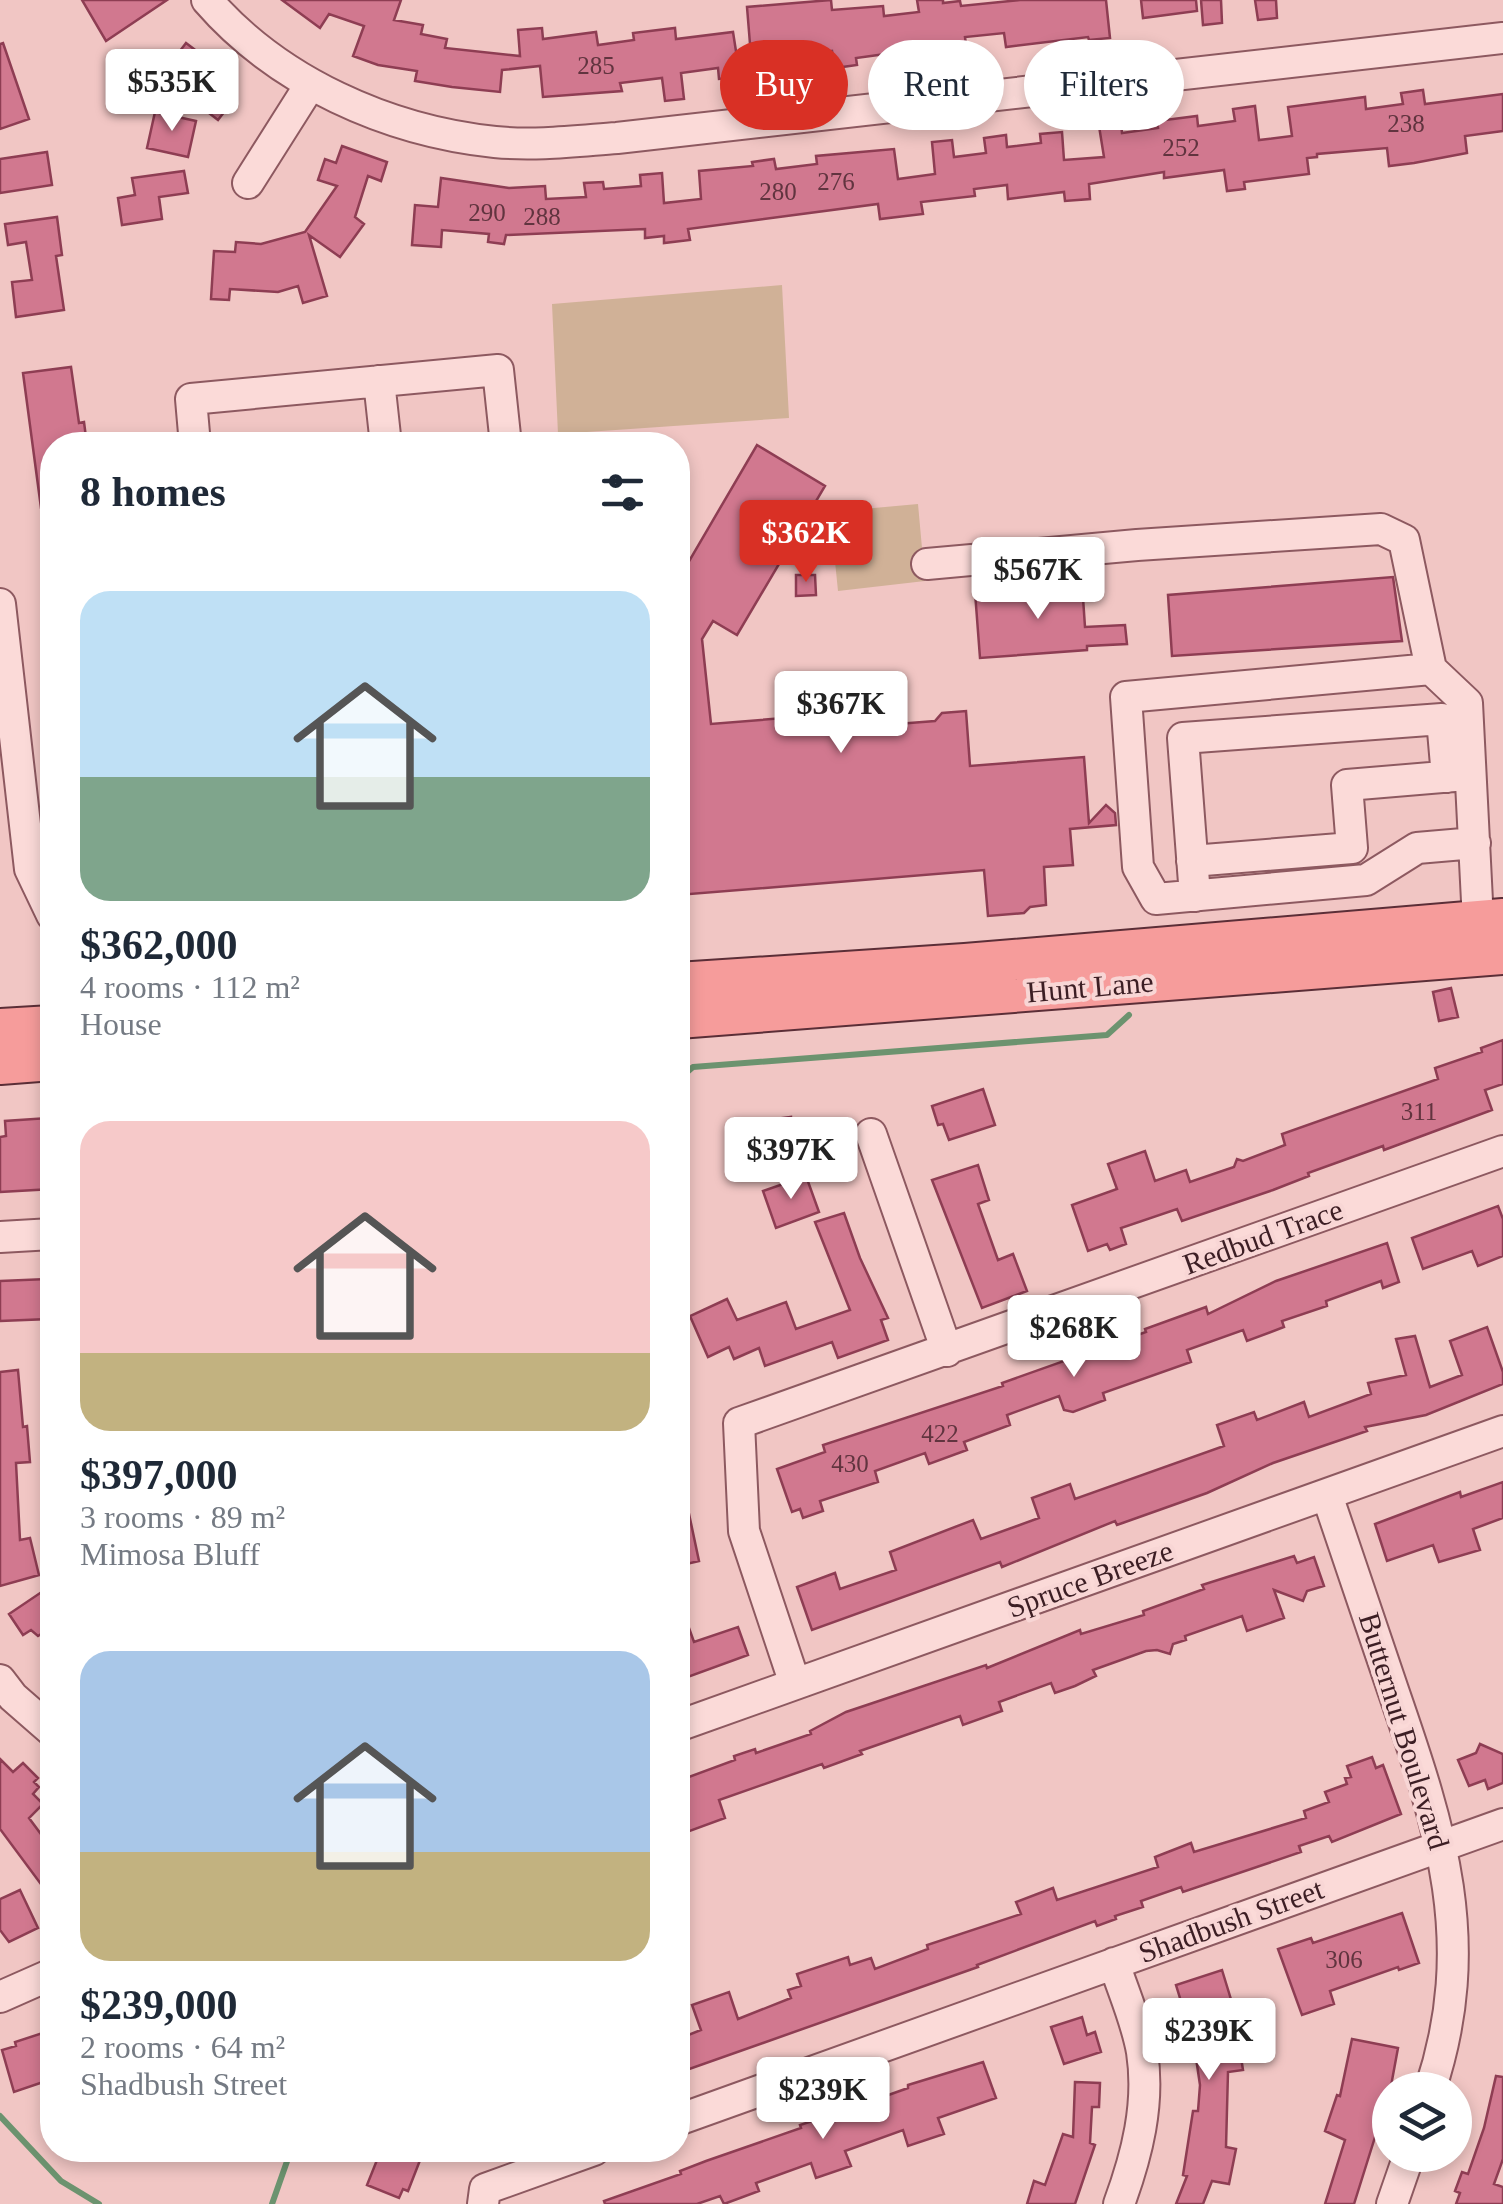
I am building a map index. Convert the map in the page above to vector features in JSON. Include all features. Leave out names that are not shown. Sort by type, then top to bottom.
[{"type":"main road","name":"Hunt Lane","points":[[690,1016],[966,980],[1491,937]]},
{"type":"main road","name":"Hunt Lane","points":[[690,984],[966,980]]},
{"type":"main road","points":[[0,1029],[40,1027]]},
{"type":"main road","points":[[0,1064],[40,1061]]},
{"type":"street","points":[[206,0],[239,32],[310,84],[383,118],[425,130],[496,142],[616,138],[1503,38]]},
{"type":"street","points":[[248,183],[310,84]]},
{"type":"street","points":[[194,432],[191,400],[498,370],[505,432]]},
{"type":"street","points":[[380,381],[385,432]]},
{"type":"street","points":[[927,564],[1381,529],[1404,540],[1430,669],[1467,702],[1460,776]]},
{"type":"street","points":[[0,604],[15,870],[40,900]]},
{"type":"street","points":[[1430,669],[1126,697],[1138,867],[1156,900],[1366,880],[1417,848],[1475,843]]},
{"type":"street","points":[[1194,896],[1183,738],[1442,719],[1460,776],[1491,937]]},
{"type":"street","points":[[1192,861],[1352,848],[1347,786],[1460,776]]},
{"type":"street","points":[[871,1134],[947,1351]]},
{"type":"street","name":"Redbud Trace","points":[[795,1684],[744,1531],[740,1422],[1503,1150]]},
{"type":"street","points":[[0,1237],[40,1235]]},
{"type":"street","name":"Spruce Breeze","points":[[690,1722],[1503,1431]]},
{"type":"street","name":"Butternut Boulevard","points":[[1327,1495],[1419,1764],[1442,1846],[1452,1908],[1454,1972],[1444,2049],[1436,2072]]},
{"type":"street","points":[[0,1680],[40,1721]]},
{"type":"street","name":"Shadbush Street","points":[[690,2116],[1503,1824]]},
{"type":"street","points":[[1114,1962],[1141,2048],[1146,2090],[1138,2142],[1119,2204]]},
{"type":"street","points":[[0,1997],[40,1979]]},
{"type":"street","points":[[484,2197],[566,2162]]},
{"type":"street","points":[[1392,2204],[1403,2172]]},
{"type":"shaded area","points":[[782,285],[789,418],[558,432],[552,304]]},
{"type":"shaded area","points":[[918,504],[925,581],[838,591],[830,512]]},
{"type":"building","points":[[82,0],[167,0],[106,41]]},
{"type":"building","points":[[282,0],[401,0],[394,20],[423,25],[421,34],[447,39],[445,48],[520,56],[518,30],[542,28],[543,39],[596,32],[598,45],[634,40],[633,33],[675,28],[676,39],[733,32],[734,40],[720,40],[720,79],[718,68],[681,73],[684,99],[665,101],[662,78],[620,83],[622,91],[543,97],[540,66],[502,70],[500,92],[415,81],[417,71],[378,65],[353,56],[364,26],[329,14],[320,28]]},
{"type":"building","points":[[831,0],[832,10],[883,6],[884,16],[919,12],[917,0],[960,1],[961,6],[1020,0],[1106,0],[1110,38],[1024,40],[1024,45],[1006,47],[1004,33],[965,37],[965,40],[868,40],[868,56],[856,58],[857,65],[848,66],[848,40],[750,40],[747,7]]},
{"type":"building","points":[[1141,0],[1196,0],[1197,11],[1143,18]]},
{"type":"building","points":[[1201,0],[1221,0],[1222,23],[1203,25]]},
{"type":"building","points":[[1255,0],[1276,0],[1277,18],[1258,20]]},
{"type":"building","points":[[3,43],[29,119],[0,129],[0,44]]},
{"type":"building","points":[[186,43],[219,68],[207,84],[231,103],[218,120],[161,76]]},
{"type":"building","points":[[1423,90],[1425,104],[1503,94],[1503,131],[1465,136],[1467,153],[1414,163],[1389,166],[1387,148],[1317,154],[1307,158],[1309,174],[1244,182],[1245,189],[1227,191],[1224,170],[1164,178],[1164,172],[1089,184],[1090,199],[1065,201],[1064,192],[1008,199],[1007,185],[974,189],[975,196],[921,202],[923,214],[880,219],[878,204],[688,229],[690,240],[664,243],[664,236],[645,238],[645,229],[506,235],[504,244],[488,242],[489,234],[442,230],[441,247],[412,245],[415,205],[438,207],[441,178],[509,188],[545,186],[546,199],[586,197],[584,183],[603,182],[604,189],[641,186],[640,175],[662,173],[664,203],[701,199],[699,171],[753,166],[752,162],[774,159],[776,169],[817,164],[816,156],[894,149],[898,179],[935,174],[932,142],[952,140],[954,157],[986,153],[984,138],[1006,135],[1007,147],[1041,143],[1040,134],[1062,132],[1064,160],[1104,157],[1100,130],[1184,130],[1184,118],[1197,116],[1198,126],[1235,121],[1233,109],[1255,106],[1259,140],[1292,136],[1288,107],[1365,97],[1366,109],[1403,104],[1401,93]]},
{"type":"building","points":[[155,112],[196,121],[188,157],[147,148]]},
{"type":"building","points":[[342,146],[387,162],[381,181],[368,176],[355,217],[364,224],[340,257],[309,235],[327,296],[303,303],[298,286],[278,292],[230,289],[229,300],[211,299],[214,251],[235,252],[236,242],[261,244],[305,232],[337,186],[318,180],[325,159],[336,163]]},
{"type":"building","points":[[47,152],[52,185],[0,193],[0,159]]},
{"type":"building","points":[[184,171],[188,193],[159,197],[162,219],[122,225],[118,198],[135,195],[132,178]]},
{"type":"building","points":[[57,217],[62,255],[56,256],[64,310],[16,317],[12,282],[32,280],[26,242],[8,245],[5,224]]},
{"type":"building","points":[[71,367],[79,423],[84,422],[85,432],[40,432],[40,500],[23,373]]},
{"type":"building","points":[[757,445],[825,486],[737,635],[713,621],[702,639],[711,724],[857,712],[859,727],[935,721],[942,713],[966,711],[970,766],[1084,757],[1089,823],[1106,805],[1115,813],[1116,825],[1070,829],[1073,865],[1044,867],[1046,905],[1030,907],[1024,913],[988,916],[984,870],[690,894],[690,559]]},
{"type":"building","points":[[796,575],[815,575],[816,595],[796,596]]},
{"type":"building","points":[[1393,577],[1402,641],[1172,656],[1168,595]]},
{"type":"building","points":[[1082,583],[1085,627],[1125,625],[1127,644],[980,658],[975,592]]},
{"type":"building","points":[[1451,988],[1458,1017],[1439,1021],[1433,992]]},
{"type":"building","points":[[1503,1040],[1503,1084],[1485,1090],[1492,1110],[1182,1221],[1177,1209],[1121,1228],[1126,1244],[1110,1250],[1107,1244],[1088,1251],[1072,1205],[1117,1189],[1108,1164],[1145,1151],[1155,1181],[1186,1170],[1190,1182],[1234,1167],[1237,1159],[1243,1161],[1285,1145],[1282,1134],[1438,1079],[1435,1068],[1482,1052],[1481,1048]]},
{"type":"building","points":[[983,1089],[995,1125],[949,1140],[943,1124],[938,1125],[932,1106]]},
{"type":"building","points":[[791,1117],[793,1156],[747,1162],[745,1152],[733,1140],[744,1129],[744,1123]]},
{"type":"building","points":[[40,1119],[40,1190],[0,1192],[0,1137],[6,1136],[5,1121]]},
{"type":"building","points":[[978,1165],[989,1200],[978,1204],[998,1260],[1013,1254],[1027,1291],[982,1308],[932,1180]]},
{"type":"building","points":[[806,1176],[819,1212],[776,1228],[763,1191]]},
{"type":"building","points":[[1498,1206],[1503,1219],[1503,1256],[1478,1266],[1472,1251],[1423,1269],[1412,1238]]},
{"type":"building","points":[[844,1213],[888,1318],[881,1320],[888,1340],[838,1358],[832,1342],[765,1366],[759,1348],[734,1359],[729,1347],[708,1357],[690,1316],[727,1299],[737,1320],[786,1302],[796,1329],[850,1310],[815,1222]]},
{"type":"building","points":[[1387,1243],[1399,1282],[1383,1288],[1381,1281],[1326,1301],[1327,1306],[1282,1321],[1284,1327],[1247,1341],[1243,1330],[1187,1350],[1191,1362],[1103,1393],[1105,1400],[1073,1412],[1064,1410],[1059,1396],[1007,1415],[1010,1425],[964,1442],[967,1450],[929,1464],[925,1453],[875,1471],[878,1482],[820,1501],[823,1511],[803,1518],[800,1509],[792,1512],[777,1469],[825,1452],[823,1445],[1003,1386],[1002,1383],[1206,1307],[1208,1314],[1276,1281]]},
{"type":"building","points":[[40,1279],[40,1319],[0,1321],[0,1281]]},
{"type":"building","points":[[1487,1327],[1503,1372],[1503,1384],[1426,1415],[1365,1427],[1367,1431],[1273,1463],[1207,1493],[1117,1525],[1115,1521],[1002,1567],[1000,1562],[812,1630],[797,1587],[835,1573],[840,1589],[896,1570],[890,1552],[973,1520],[981,1539],[1039,1518],[1032,1498],[1070,1484],[1075,1499],[1224,1446],[1217,1425],[1254,1412],[1257,1420],[1304,1402],[1309,1417],[1371,1394],[1368,1383],[1406,1375],[1396,1339],[1415,1336],[1430,1387],[1462,1375],[1450,1341]]},
{"type":"building","points":[[18,1370],[30,1462],[16,1463],[20,1540],[30,1538],[39,1575],[0,1586],[0,1372]]},
{"type":"building","points":[[1503,1482],[1503,1518],[1473,1529],[1480,1550],[1439,1562],[1433,1545],[1387,1561],[1375,1524],[1460,1492],[1461,1497]]},
{"type":"building","points":[[690,1519],[699,1561],[690,1563]]},
{"type":"building","points":[[1294,1556],[1297,1563],[1314,1557],[1324,1586],[1307,1591],[1303,1601],[1274,1590],[1284,1618],[1247,1631],[1242,1616],[1185,1636],[1186,1640],[1173,1644],[1170,1654],[1146,1651],[1093,1670],[1096,1676],[1055,1693],[1051,1683],[999,1702],[1002,1711],[963,1725],[960,1716],[860,1751],[862,1754],[824,1768],[822,1764],[719,1800],[725,1818],[690,1831],[690,1777],[735,1760],[734,1756],[755,1749],[756,1753],[811,1734],[810,1731],[846,1712],[986,1665],[987,1668],[1080,1630],[1081,1634],[1144,1615],[1143,1611],[1204,1589],[1202,1585]]},
{"type":"building","points":[[40,1593],[40,1635],[31,1630],[23,1635],[9,1614]]},
{"type":"building","points":[[738,1627],[748,1655],[690,1676],[690,1631],[694,1642]]},
{"type":"building","points":[[1480,1744],[1503,1754],[1503,1783],[1488,1789],[1485,1780],[1469,1786],[1458,1760],[1476,1753]]},
{"type":"building","points":[[1372,1757],[1376,1768],[1383,1765],[1401,1814],[1332,1842],[1329,1836],[1299,1846],[1301,1852],[1183,1892],[1181,1887],[1141,1901],[1143,1907],[1115,1916],[1116,1919],[1097,1926],[1095,1921],[978,1967],[690,2069],[690,2034],[701,2030],[692,2005],[729,1992],[738,2019],[791,1998],[788,1990],[801,1986],[797,1974],[848,1957],[850,1965],[871,1958],[875,1969],[928,1949],[927,1945],[1021,1914],[1016,1902],[1053,1888],[1057,1900],[1158,1867],[1155,1857],[1191,1843],[1194,1852],[1306,1818],[1304,1811],[1329,1802],[1325,1792],[1347,1784],[1345,1778],[1351,1777],[1347,1766]]},
{"type":"building","points":[[0,1759],[13,1772],[23,1763],[38,1778],[34,1782],[39,1787],[33,1794],[40,1807],[29,1818],[40,1833],[40,1883],[0,1829]]},
{"type":"building","points":[[20,1890],[38,1928],[9,1942],[0,1930],[0,1899]]},
{"type":"building","points":[[1402,1913],[1419,1963],[1330,1991],[1334,2004],[1302,2015],[1278,1949],[1311,1938],[1313,1943]]},
{"type":"building","points":[[1222,1970],[1233,2006],[1243,2070],[1228,2072],[1226,2147],[1236,2149],[1229,2184],[1212,2181],[1203,2204],[1176,2204],[1187,2176],[1183,2175],[1200,2085],[1196,2058],[1189,2059],[1186,2037],[1192,2037],[1176,1985]]},
{"type":"building","points":[[1082,2017],[1087,2035],[1095,2032],[1101,2052],[1064,2064],[1051,2027]]},
{"type":"building","points":[[40,2034],[40,2083],[14,2092],[2,2050],[16,2046],[15,2042]]},
{"type":"building","points":[[1352,2039],[1398,2048],[1394,2072],[1372,2072],[1372,2147],[1354,2204],[1325,2204],[1345,2140],[1325,2131],[1337,2095],[1340,2096]]},
{"type":"building","points":[[983,2062],[996,2098],[938,2118],[944,2134],[908,2146],[903,2130],[845,2151],[851,2166],[816,2178],[811,2163],[756,2183],[759,2191],[724,2204],[720,2196],[697,2204],[605,2204],[604,2201],[681,2174],[680,2171],[801,2128],[800,2125],[815,2120],[818,2126],[835,2121],[865,2110],[863,2104],[908,2085]]},
{"type":"building","points":[[1496,2076],[1503,2077],[1503,2159],[1494,2184],[1503,2187],[1503,2204],[1456,2204],[1460,2193],[1455,2191],[1462,2172],[1472,2172]]},
{"type":"building","points":[[1075,2082],[1100,2083],[1099,2107],[1092,2107],[1090,2143],[1095,2145],[1075,2204],[1027,2204],[1034,2181],[1045,2185],[1063,2134],[1073,2137]]},
{"type":"building","points":[[376,2162],[419,2162],[408,2191],[403,2189],[399,2198],[367,2185]]},
{"type":"waterway","points":[[690,1070],[1107,1035],[1129,1015]]},
{"type":"waterway","points":[[0,2116],[40,2159]]},
{"type":"waterway","points":[[43,2162],[61,2181],[99,2204]]},
{"type":"waterway","points":[[272,2204],[287,2162]]}]
